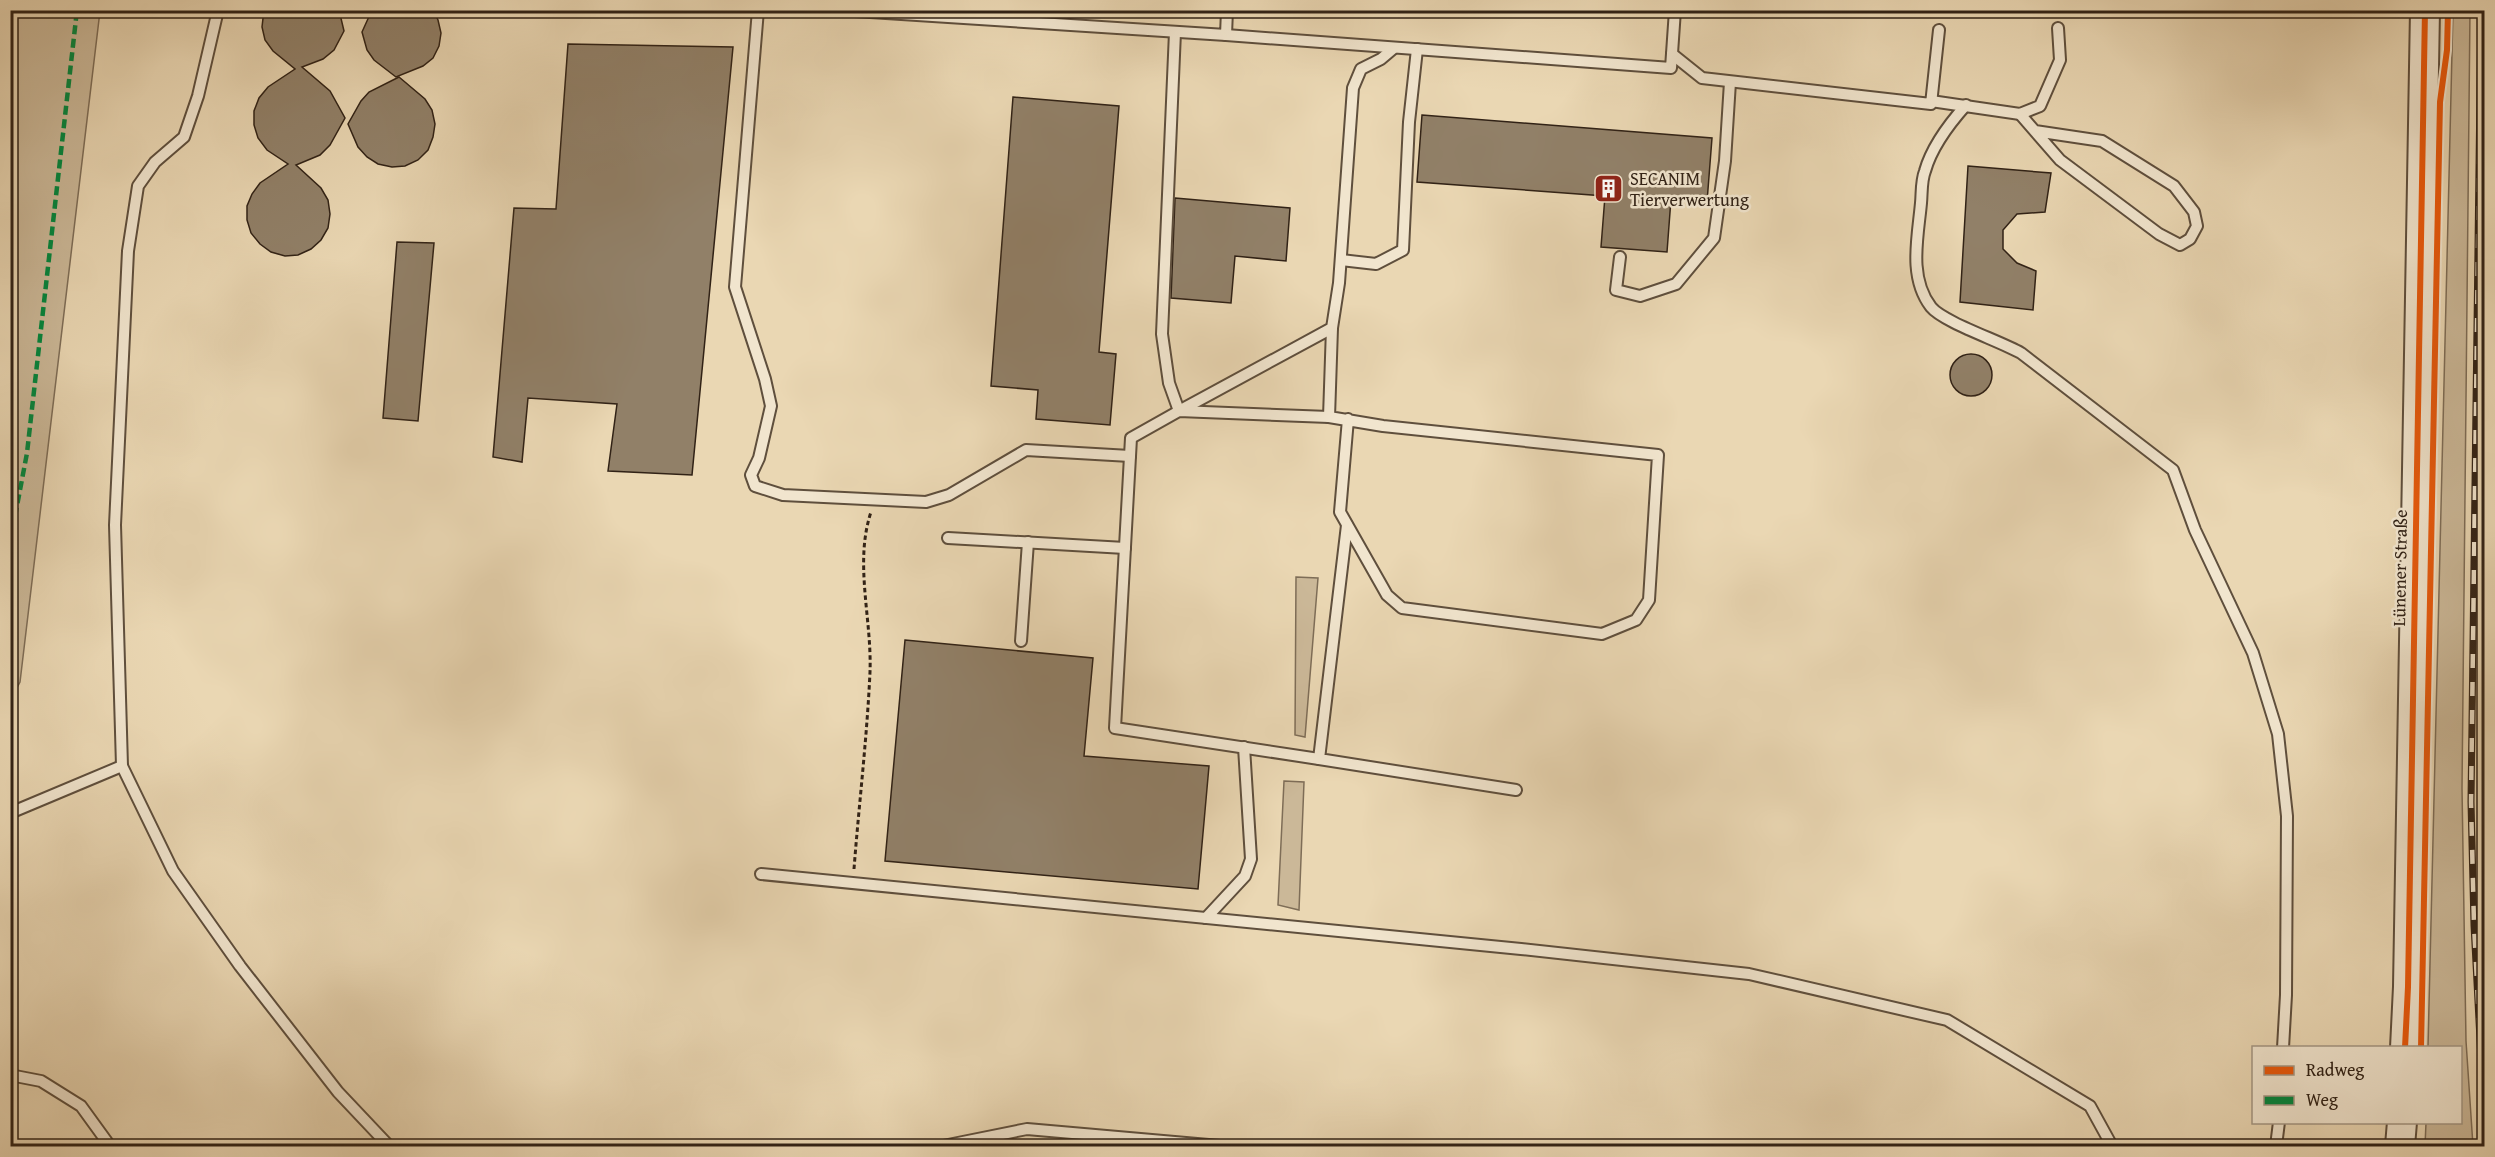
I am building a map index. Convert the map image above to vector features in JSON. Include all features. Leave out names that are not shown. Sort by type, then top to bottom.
[{"type":"street","name":"Lünener Straße","points":[[2405,1046],[2425,10]]},
{"type":"street","points":[[2400,1146],[2402,1124]]},
{"type":"lane","points":[[218,10],[198,96],[184,137],[156,162],[138,186],[128,251],[115,525],[122,766],[173,871],[240,966],[338,1092],[389,1146]]},
{"type":"lane","points":[[758,10],[735,287],[765,379],[771,406],[759,458],[751,475],[755,486],[783,495],[926,502],[949,495],[1026,450],[1130,456]]},
{"type":"lane","points":[[839,10],[1226,35],[1671,68],[1675,10]]},
{"type":"lane","points":[[1226,35],[1227,10]]},
{"type":"lane","points":[[1931,101],[2020,114],[2040,106],[2060,60],[2058,28]]},
{"type":"lane","points":[[1672,54],[1702,78],[1931,104],[1939,30]]},
{"type":"lane","points":[[1175,32],[1162,334],[1169,384],[1179,411]]},
{"type":"lane","points":[[1329,417],[1332,328],[1341,260],[1353,88],[1361,69],[1381,59],[1394,48]]},
{"type":"lane","points":[[1341,260],[1376,264],[1403,250],[1408,122],[1417,49]]},
{"type":"lane","points":[[1620,257],[1616,290],[1640,296],[1676,284],[1714,238],[1725,161],[1730,82]]},
{"type":"lane","points":[[1966,105],[1936,146],[1924,172],[1916,260],[1921,287],[1932,308],[1955,323],[2002,342],[2021,353],[2174,470],[2195,530],[2253,653],[2278,734],[2287,816],[2283,1046]]},
{"type":"lane","points":[[2020,114],[2060,160],[2159,234],[2180,245],[2190,240],[2197,226],[2194,212],[2174,186],[2102,141],[2035,131]]},
{"type":"lane","points":[[1332,328],[1131,438],[1115,728],[1516,790]]},
{"type":"lane","points":[[1179,411],[1329,417],[1348,419],[1383,426],[1658,455],[1649,600],[1636,620],[1602,634],[1402,608],[1387,595],[1340,512],[1348,419]]},
{"type":"lane","points":[[1319,759],[1347,525]]},
{"type":"lane","points":[[948,538],[1125,548]]},
{"type":"lane","points":[[1021,641],[1028,542]]},
{"type":"lane","points":[[1206,918],[1245,876],[1251,859],[1244,747]]},
{"type":"lane","points":[[10,813],[122,766]]},
{"type":"lane","points":[[761,874],[1749,974],[1947,1020],[2090,1106],[2112,1146]]},
{"type":"lane","points":[[10,1075],[41,1081],[81,1106],[110,1146]]},
{"type":"lane","points":[[2276,1146],[2279,1124]]},
{"type":"lane","points":[[943,1146],[1027,1129],[1220,1146]]},
{"type":"path","points":[[853,883],[870,670],[865,597],[867,526],[876,500]]},
{"type":"shaded area","points":[[2470,10],[2462,788],[2466,1041],[2473,1146],[2425,1146],[2426,1124],[2462,1124],[2462,1046],[2428,1046],[2453,11]]},
{"type":"shaded area","points":[[10,11],[100,11],[20,682],[11,699]]},
{"type":"shaded area","points":[[1296,577],[1318,578],[1305,737],[1295,735]]},
{"type":"shaded area","points":[[1284,781],[1304,782],[1299,910],[1278,905]]},
{"type":"building","points":[[264,10],[339,10],[344,31],[334,50],[323,59],[302,67],[330,91],[345,118],[330,145],[320,155],[296,165],[321,188],[328,200],[330,214],[328,228],[321,240],[311,249],[298,255],[285,256],[271,252],[251,233],[247,220],[247,206],[260,183],[288,164],[267,150],[258,138],[254,125],[254,111],[259,98],[268,87],[295,69],[273,51],[265,40],[262,27]]},
{"type":"building","points":[[372,10],[433,10],[441,33],[439,46],[433,58],[423,66],[396,77],[374,60],[367,50],[362,32]]},
{"type":"building","points":[[568,44],[733,47],[692,475],[608,471],[617,404],[528,398],[522,462],[493,457],[514,208],[556,209]]},
{"type":"building","points":[[399,77],[425,99],[432,110],[435,124],[428,150],[418,160],[405,166],[392,167],[378,164],[367,157],[358,147],[348,124],[369,92]]},
{"type":"building","points":[[1013,97],[1119,106],[1099,352],[1116,354],[1110,425],[1036,419],[1038,390],[991,386]]},
{"type":"building","name":"SECANIM Tierverwertung","points":[[1422,115],[1712,138],[1707,202],[1671,199],[1667,252],[1601,247],[1605,196],[1417,182]]},
{"type":"building","points":[[1968,166],[2051,173],[2045,212],[2017,214],[2003,230],[2003,249],[2017,263],[2036,271],[2033,310],[1960,302]]},
{"type":"building","points":[[1175,198],[1290,208],[1286,261],[1235,256],[1231,303],[1171,298]]},
{"type":"building","points":[[397,242],[434,243],[418,421],[383,418]]},
{"type":"building","points":[[1971,354],[1986,360],[1992,375],[1986,390],[1971,396],[1956,390],[1950,375],[1956,360]]},
{"type":"building","points":[[905,640],[1093,658],[1084,756],[1209,766],[1198,889],[885,861]]},
{"type":"railway","points":[[2481,10],[2471,802],[2474,925],[2484,1116]]},
{"type":"railway","points":[[2484,534],[2484,841]]},
{"type":"marked path","points":[[10,543],[27,453],[77,10]]},
{"type":"cycle path","points":[[2405,1046],[2425,10]]},
{"type":"cycle path","points":[[2421,1046],[2440,102],[2447,50],[2448,10]]},
{"type":"place","name":"SECANIM Tierverwertung","points":[[1609,189]]}]
